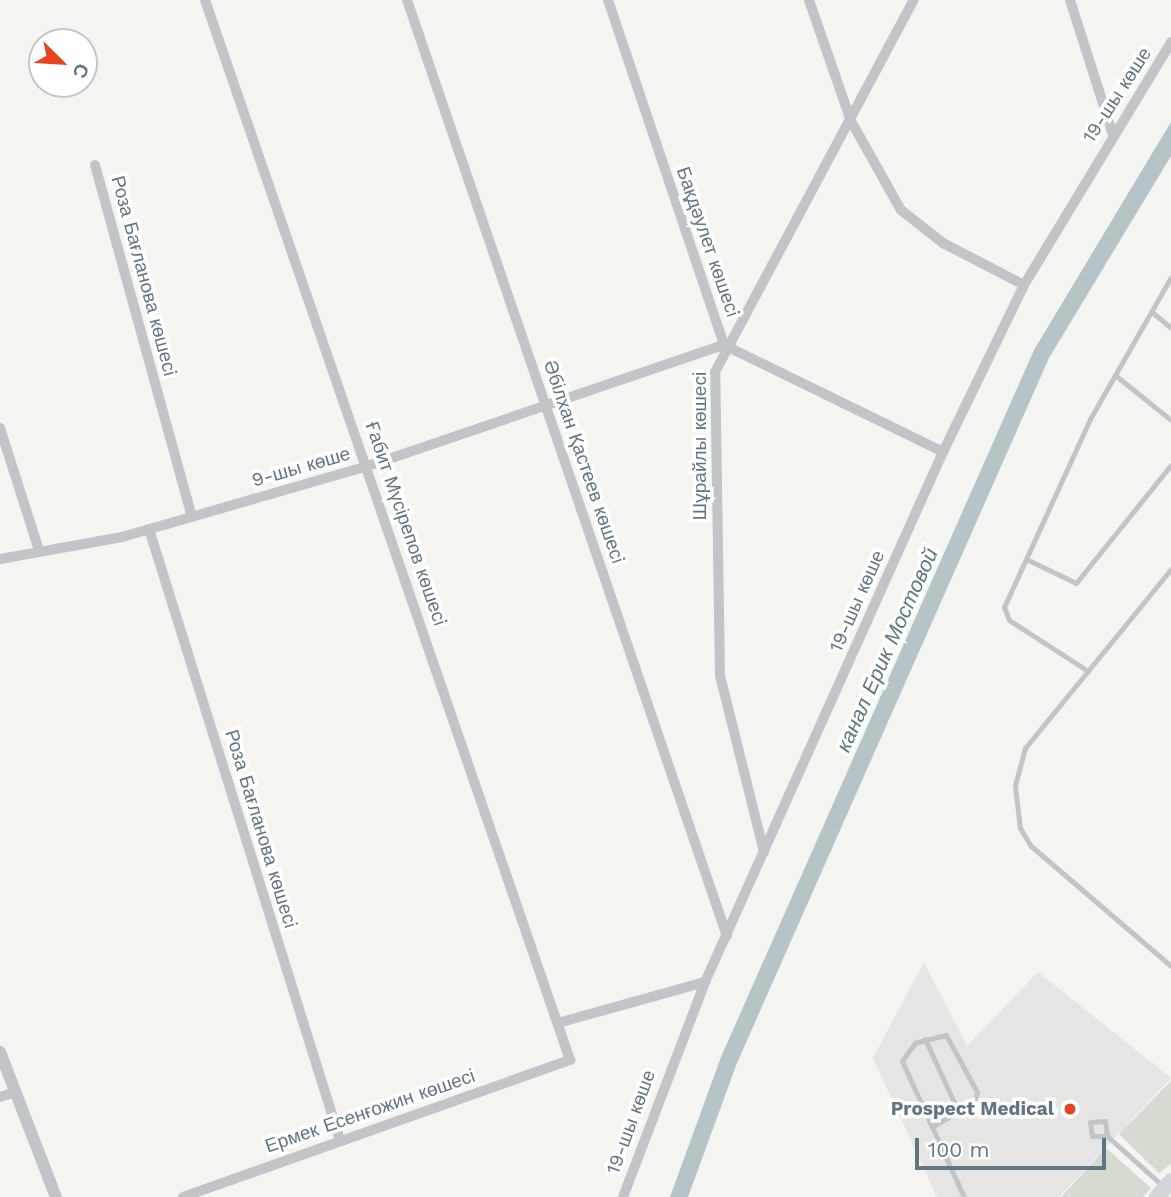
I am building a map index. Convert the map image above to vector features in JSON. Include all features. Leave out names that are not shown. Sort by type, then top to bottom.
[{"type":"street","name":"Ғабит Мүсірепов көшесi","points":[[205,0],[368,466],[570,1060]]},
{"type":"street","name":"Әбілхан Қастеев көшесi","points":[[407,0],[727,936]]},
{"type":"street","name":"Бақдәулет көшесi","points":[[608,0],[724,345],[943,452]]},
{"type":"street","points":[[809,0],[851,121],[901,210],[943,243],[1024,285]]},
{"type":"street","name":"Шұрайлы көшесі","points":[[764,852],[720,676],[715,372],[724,345],[851,121],[914,0]]},
{"type":"street","points":[[1070,0],[1112,132]]},
{"type":"street","name":"19-шы көше","points":[[623,1197],[705,982],[943,452],[1024,285],[1112,132],[1171,42]]},
{"type":"street","name":"Роза Бағланова көшесi","points":[[95,165],[192,517]]},
{"type":"street","name":"9-шы көше","points":[[0,559],[149,529],[368,466],[724,345]]},
{"type":"street","points":[[0,428],[39,550]]},
{"type":"street","name":"Роза Бағланова көшесi","points":[[149,529],[340,1140]]},
{"type":"street","points":[[558,1023],[705,982]]},
{"type":"street","points":[[0,1052],[56,1197]]},
{"type":"street","name":"Ермек Есенғожин көшесі","points":[[183,1197],[570,1060]]},
{"type":"street","points":[[0,1097],[15,1092]]},
{"type":"lane","points":[[1088,671],[1009,620],[1004,607],[1115,374],[1171,277]]},
{"type":"lane","points":[[1152,312],[1171,328]]},
{"type":"lane","points":[[1115,374],[1171,420]]},
{"type":"lane","points":[[1026,559],[1076,583],[1171,465]]},
{"type":"lane","points":[[1171,569],[1025,748],[1015,786],[1020,828],[1031,846],[1171,966]]},
{"type":"lane","points":[[932,1127],[958,1111],[977,1092],[946,1035],[925,1039],[902,1061],[932,1127],[964,1197]]},
{"type":"lane","points":[[925,1039],[958,1111]]},
{"type":"lane","points":[[1107,1136],[1164,1189]]},
{"type":"shaded area","name":"канал Ерик Мостовой","points":[[1171,122],[1171,156],[1049,358],[737,1063],[688,1197],[670,1197],[721,1057],[1034,350]]},
{"type":"shaded area","points":[[924,962],[967,1046],[1038,972],[1171,1078],[1059,1197],[937,1197],[873,1058]]},
{"type":"shaded area","points":[[1171,1081],[1171,1164],[1159,1173],[1119,1134]]},
{"type":"shaded area","points":[[1106,1148],[1151,1188],[1143,1197],[1061,1197]]},
{"type":"place","name":"Prospect Medical","points":[[1070,1109]]}]
